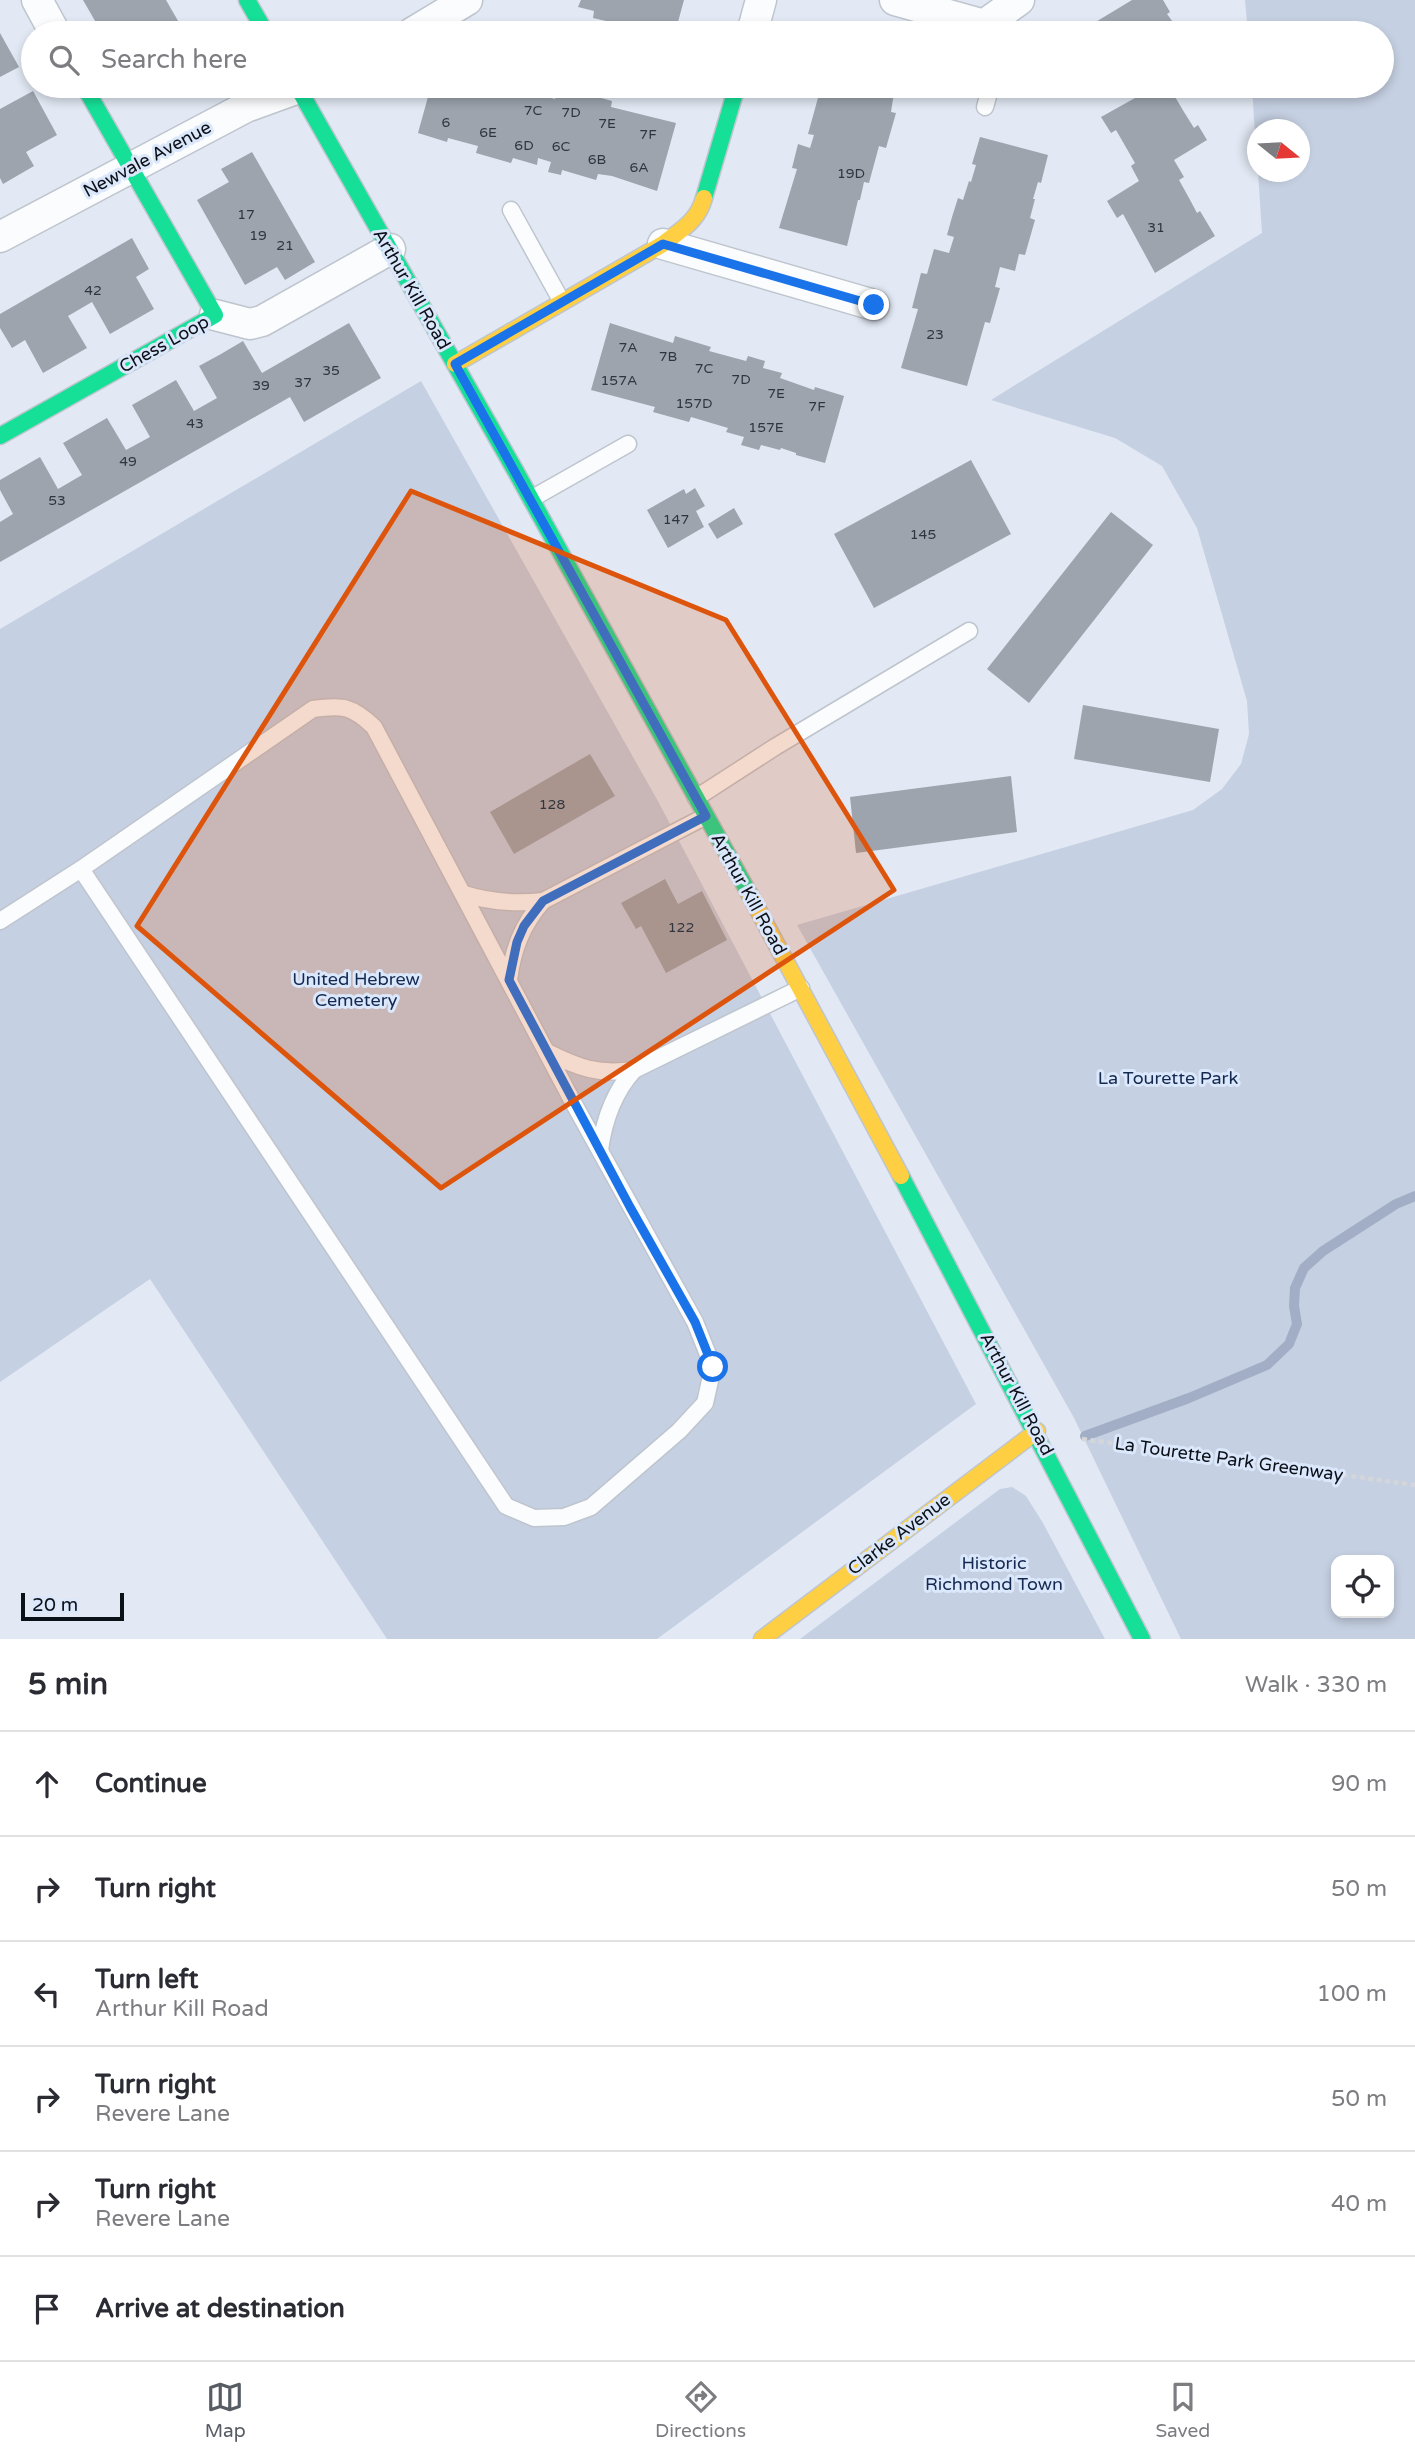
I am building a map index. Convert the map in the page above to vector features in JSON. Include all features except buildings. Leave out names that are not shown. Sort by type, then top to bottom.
[{"type":"street","points":[[37,0],[48,21]]},
{"type":"street","points":[[247,0],[259,21]]},
{"type":"street","points":[[432,21],[467,0]]},
{"type":"street","points":[[755,21],[761,0]]},
{"type":"street","points":[[895,0],[961,21]]},
{"type":"street","points":[[995,21],[1019,0]]},
{"type":"street","name":"Chess Loop","points":[[0,436],[215,316],[91,98]]},
{"type":"street","name":"Newvale Avenue","points":[[0,237],[246,107],[270,98]]},
{"type":"street","name":"Arthur Kill Road","points":[[305,98],[531,499],[801,988],[1040,1437],[1142,1639]]},
{"type":"street","points":[[455,364],[663,244],[688,226],[701,210],[734,98]]},
{"type":"street","points":[[663,244],[874,305]]},
{"type":"street","points":[[215,316],[250,324],[262,321],[390,249]]},
{"type":"street","name":"Clarke Avenue","points":[[762,1639],[1040,1437]]},
{"type":"lane","points":[[985,107],[988,98]]},
{"type":"lane","points":[[511,209],[562,302]]},
{"type":"lane","points":[[531,499],[628,444]]},
{"type":"lane","points":[[696,798],[775,747],[969,631]]},
{"type":"lane","points":[[0,921],[81,869],[313,709],[339,705],[359,712],[374,727],[695,1322],[713,1367],[705,1403],[678,1432],[591,1507],[564,1517],[534,1518],[506,1506],[81,869]]},
{"type":"lane","points":[[464,894],[499,902],[522,904],[543,901],[706,816]]},
{"type":"lane","points":[[509,980],[517,942],[524,926],[543,901]]},
{"type":"lane","points":[[547,1052],[588,1069],[611,1073],[634,1070],[801,988]]},
{"type":"lane","points":[[600,1150],[612,1103],[634,1070]]},
{"type":"path","name":"La Tourette Park Greenway","points":[[1040,1437],[1078,1439],[1415,1485]]},
{"type":"highlighted area","points":[[411,491],[726,620],[894,890],[441,1188],[137,926]]},
{"type":"green space","name":"La Tourette Park","points":[[1245,0],[1415,0],[1415,1639],[1181,1639],[1074,1418],[797,925],[1193,810],[1222,789],[1241,764],[1249,734],[1247,701],[1197,528],[1162,466],[1115,438],[991,400],[1262,233],[1259,182],[1310,182],[1310,119],[1254,119],[1253,98],[1394,98],[1394,21],[1247,21]]},
{"type":"green space","name":"United Hebrew Cemetery","points":[[421,381],[659,803],[976,1404],[657,1639],[387,1639],[150,1279],[0,1382],[0,629]]},
{"type":"green space","name":"Historic Richmond Town","points":[[1012,1487],[1026,1496],[1043,1523],[1105,1639],[800,1639],[1000,1489]]},
{"type":"waterway","points":[[1085,1436],[1189,1398],[1267,1365],[1289,1344],[1297,1324],[1295,1288],[1304,1268],[1323,1251],[1396,1204],[1415,1196]]},
{"type":"traffic: fast","points":[[247,0],[259,21]]},
{"type":"traffic: fast","points":[[0,436],[215,315],[91,98]]},
{"type":"traffic: fast","points":[[304,98],[515,470],[750,895]]},
{"type":"traffic: fast","points":[[704,198],[733,98]]},
{"type":"traffic: fast","points":[[901,1176],[1142,1639]]},
{"type":"traffic: slow","points":[[455,364],[663,244],[693,219],[704,198]]},
{"type":"traffic: slow","points":[[750,895],[901,1176]]},
{"type":"traffic: slow","points":[[762,1639],[1037,1431]]},
{"type":"route","points":[[713,1367],[695,1322],[630,1207],[509,980],[517,942],[524,926],[543,901],[706,816],[455,364],[663,244],[874,305]]}]
